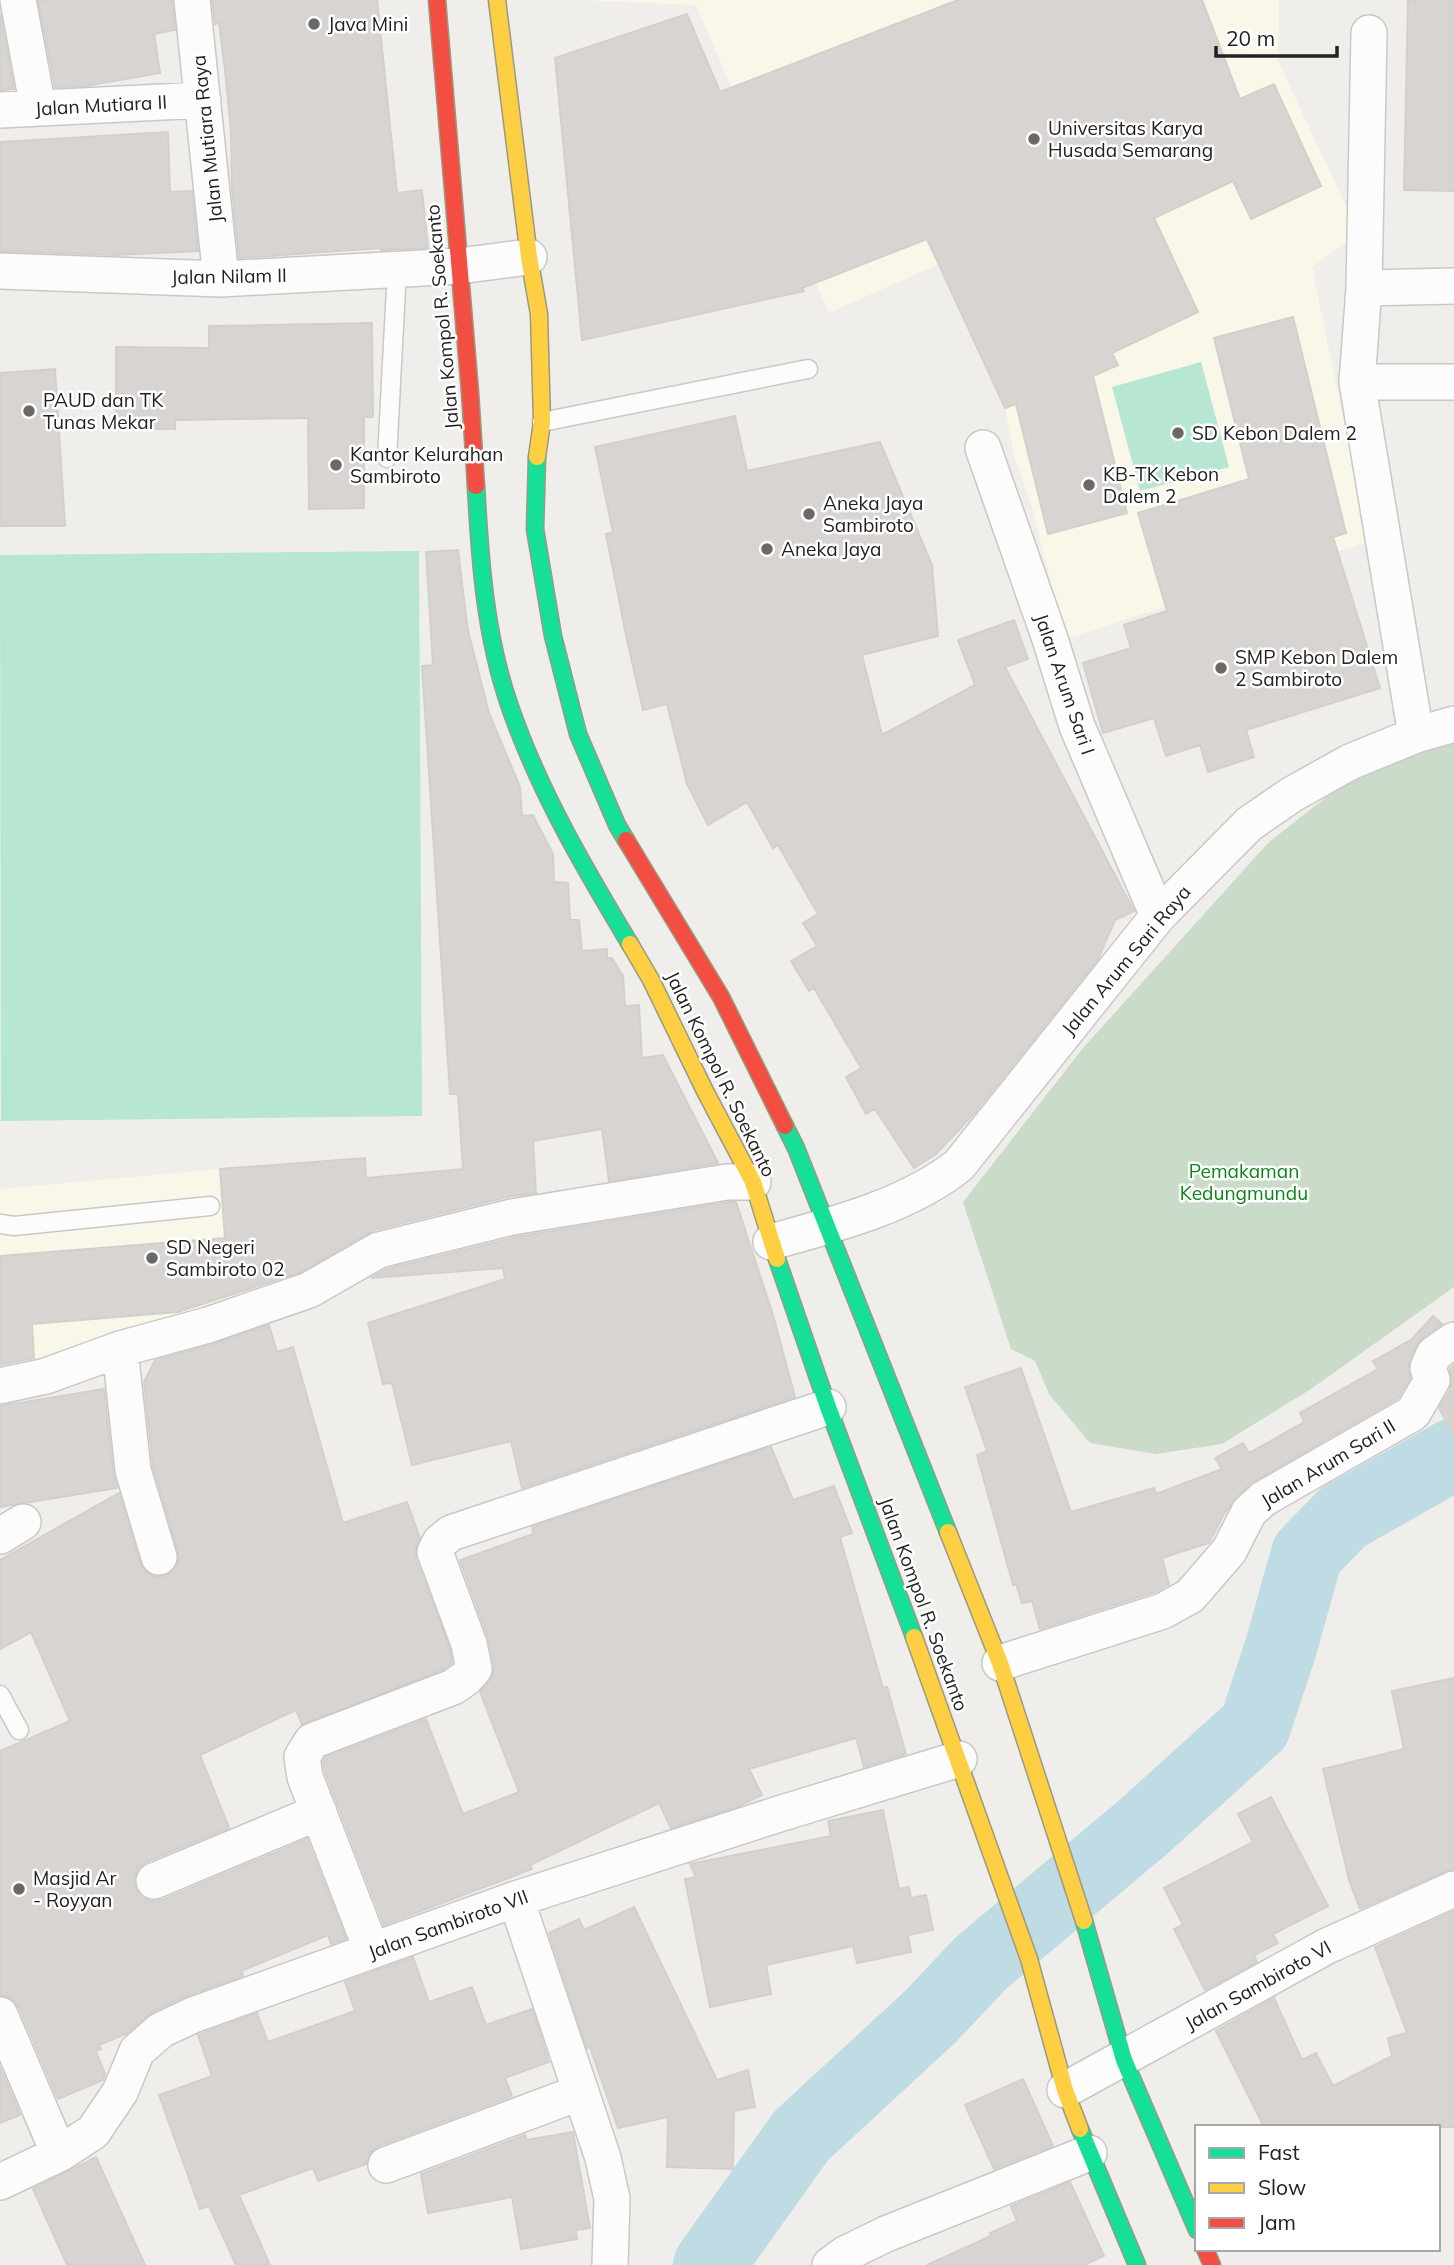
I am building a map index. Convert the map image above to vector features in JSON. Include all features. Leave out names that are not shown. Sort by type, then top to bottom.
[{"type":"main road","name":"Jalan Kompol R. Soekanto","points":[[437,0],[458,266],[486,556],[489,626],[509,705],[531,761],[583,866],[651,980],[753,1182],[828,1407],[980,1816],[1029,1959],[1065,2090],[1136,2265]]},
{"type":"main road","name":"Jalan Kompol R. Soekanto","points":[[497,0],[529,257],[539,314],[542,422],[530,532],[578,734],[617,825],[728,1010],[796,1148],[825,1227],[1000,1663],[1090,1939],[1124,2060],[1195,2225]]},
{"type":"street","points":[[18,0],[38,108]]},
{"type":"street","name":"Jalan Mutiara Raya","points":[[192,0],[221,279]]},
{"type":"street","points":[[1369,33],[1364,288],[1357,382],[1416,735]]},
{"type":"street","name":"Jalan Mutiara II","points":[[0,110],[203,100]]},
{"type":"street","name":"Jalan Nilam II","points":[[0,271],[221,279],[458,266],[529,257]]},
{"type":"street","points":[[1364,288],[1454,286]]},
{"type":"street","points":[[1357,382],[1454,382]]},
{"type":"street","name":"Jalan Arum Sari I","points":[[983,447],[1050,639],[1077,726],[1158,916]]},
{"type":"street","name":"Jalan Arum Sari Raya","points":[[771,1242],[825,1227],[914,1194],[943,1178],[959,1165],[1158,916],[1249,824],[1291,795],[1350,762],[1416,735],[1454,724]]},
{"type":"street","points":[[0,1386],[46,1376],[120,1349],[208,1325],[309,1290],[379,1250],[512,1217],[727,1182],[753,1182]]},
{"type":"street","name":"Jalan Arum Sari II","points":[[1000,1663],[1163,1611],[1190,1596],[1229,1551],[1249,1512],[1263,1499],[1413,1413],[1432,1380],[1428,1368],[1434,1354],[1454,1340]]},
{"type":"street","points":[[120,1349],[133,1470],[159,1557]]},
{"type":"street","points":[[372,1951],[305,1777],[302,1757],[312,1741],[453,1687],[474,1669],[469,1644],[435,1552],[444,1537],[828,1407]]},
{"type":"street","name":"Jalan Sambiroto VII","points":[[0,2182],[59,2154],[93,2132],[120,2092],[137,2051],[162,2030],[193,2015],[516,1899],[959,1759]]},
{"type":"street","points":[[155,1881],[318,1812]]},
{"type":"street","name":"Jalan Sambiroto VI","points":[[1065,2090],[1328,1946],[1454,1889]]},
{"type":"street","points":[[516,1899],[604,2158],[612,2199],[610,2265]]},
{"type":"street","points":[[0,2015],[59,2154]]},
{"type":"street","points":[[386,2165],[581,2092]]},
{"type":"street","points":[[830,2265],[845,2254],[886,2234],[1089,2153]]},
{"type":"lane","points":[[387,458],[397,268]]},
{"type":"lane","points":[[542,422],[808,369]]},
{"type":"lane","points":[[0,1224],[15,1226],[210,1206]]},
{"type":"lane","points":[[0,1695],[19,1730]]},
{"type":"shaded area","name":"Universitas Karya Husada Semarang","points":[[579,0],[1279,0],[1278,61],[1359,234],[1312,267],[1368,542],[1065,639],[1032,507],[1015,459],[1005,408],[1086,380],[1118,365],[1044,217],[829,313],[696,5]]},
{"type":"shaded area","name":"SD Negeri Sambiroto 02","points":[[220,1169],[301,1233],[305,1283],[242,1288],[243,1307],[0,1378],[0,1189]]},
{"type":"green space","points":[[1201,362],[1229,467],[1140,491],[1112,387]]},
{"type":"green space","points":[[419,551],[422,1116],[1,1121],[0,555]]},
{"type":"green space","name":"Pemakaman Kedungmundu","points":[[1454,742],[1454,1287],[1311,1389],[1222,1444],[1156,1454],[1090,1443],[1049,1394],[1035,1361],[1011,1349],[963,1202],[1083,1048],[1269,842],[1362,769]]},
{"type":"building","points":[[38,0],[172,0],[175,30],[154,34],[160,73],[85,86],[55,87]]},
{"type":"building","points":[[212,0],[377,0],[397,193],[422,190],[428,248],[381,248],[239,258],[225,70],[219,23],[215,24]]},
{"type":"building","points":[[958,0],[1202,0],[1240,99],[1274,84],[1321,186],[1251,219],[1233,181],[1154,218],[1198,312],[1112,353],[1118,365],[1093,376],[1127,513],[1048,534],[1016,404],[1005,408],[927,239],[802,288],[804,291],[582,340],[555,58],[687,14],[720,92]]},
{"type":"building","points":[[1408,0],[1454,0],[1454,191],[1404,190]]},
{"type":"building","points":[[0,13],[14,89],[0,90]]},
{"type":"building","points":[[168,132],[170,192],[192,191],[198,251],[116,255],[0,251],[0,142]]},
{"type":"building","points":[[1293,317],[1346,533],[1333,537],[1380,688],[1246,730],[1254,757],[1208,772],[1200,745],[1166,756],[1154,718],[1103,733],[1083,663],[1131,648],[1124,625],[1167,611],[1138,513],[1249,479],[1214,338]]},
{"type":"building","points":[[372,323],[373,417],[364,417],[364,508],[309,509],[308,418],[175,420],[175,429],[116,429],[116,347],[209,348],[209,326]]},
{"type":"building","points":[[55,369],[65,526],[0,526],[0,373]]},
{"type":"building","points":[[735,416],[747,471],[880,442],[932,565],[938,636],[862,655],[882,735],[975,685],[958,640],[1014,620],[1028,659],[1005,667],[1134,911],[1115,920],[1098,959],[972,1116],[935,1155],[914,1168],[875,1109],[866,1114],[846,1077],[861,1068],[814,988],[809,991],[791,961],[817,946],[803,923],[818,914],[778,845],[773,848],[747,802],[708,825],[687,784],[667,704],[643,710],[606,534],[613,532],[595,447]]},
{"type":"building","points":[[458,550],[468,631],[489,713],[520,787],[522,816],[533,815],[553,854],[554,882],[568,883],[570,920],[579,920],[582,951],[607,949],[607,958],[612,958],[623,976],[625,1006],[639,1005],[642,1058],[663,1055],[718,1163],[609,1181],[602,1129],[533,1141],[536,1193],[507,1197],[374,1230],[301,1272],[178,1312],[32,1324],[34,1358],[0,1365],[0,1256],[225,1238],[220,1169],[365,1158],[366,1178],[463,1169],[458,1094],[450,1094],[422,666],[433,665],[426,552]]},
{"type":"building","points":[[736,1202],[773,1315],[795,1397],[522,1488],[511,1441],[412,1465],[392,1383],[383,1384],[368,1323],[505,1279],[503,1268],[371,1278],[387,1269],[516,1237]]},
{"type":"building","points":[[1433,1316],[1442,1324],[1422,1338],[1416,1346],[1409,1361],[1410,1378],[1398,1398],[1249,1484],[1225,1512],[1209,1543],[1162,1558],[1169,1584],[1155,1592],[1040,1629],[1032,1601],[1022,1603],[1016,1584],[1013,1585],[977,1455],[987,1451],[965,1387],[1021,1368],[1071,1512],[1154,1488],[1156,1494],[1222,1469],[1215,1458],[1243,1443],[1249,1453],[1304,1422],[1300,1413],[1378,1369],[1373,1361],[1411,1340]]},
{"type":"building","points":[[269,1325],[277,1352],[293,1347],[343,1523],[407,1502],[420,1538],[415,1550],[416,1559],[450,1649],[452,1663],[444,1669],[302,1725],[296,1710],[200,1755],[229,1828],[146,1862],[138,1868],[134,1879],[135,1888],[141,1897],[151,1901],[162,1900],[307,1839],[346,1939],[331,1944],[328,1935],[241,1971],[243,1976],[186,1996],[152,2012],[126,2034],[99,2045],[101,2049],[96,2051],[105,2074],[103,2080],[58,2099],[19,2007],[12,1999],[0,1995],[0,1751],[70,1721],[31,1632],[0,1649],[0,1560],[119,1493],[140,1563],[145,1571],[155,1577],[165,1576],[173,1571],[178,1562],[178,1551],[153,1466],[144,1382],[155,1360]]},
{"type":"building","points":[[1454,1365],[1454,1436],[1439,1408],[1450,1390],[1450,1369]]},
{"type":"building","points":[[104,1389],[117,1488],[0,1507],[0,1406]]},
{"type":"building","points":[[771,1447],[793,1500],[834,1486],[852,1533],[840,1537],[883,1688],[887,1687],[906,1754],[864,1767],[856,1738],[749,1769],[762,1795],[739,1806],[671,1828],[659,1803],[530,1865],[532,1869],[384,1925],[325,1772],[323,1761],[326,1757],[426,1719],[463,1814],[519,1792],[480,1692],[493,1675],[494,1665],[488,1637],[460,1560],[533,1534],[532,1527]]},
{"type":"building","points":[[1454,1678],[1454,1869],[1360,1909],[1349,1880],[1323,1769],[1404,1749],[1392,1691]]},
{"type":"building","points":[[1271,1797],[1328,1906],[1273,1934],[1278,1943],[1254,1955],[1257,1962],[1205,1990],[1174,1929],[1183,1925],[1164,1888],[1253,1842],[1238,1814]]},
{"type":"building","points":[[883,1810],[899,1889],[909,1887],[911,1898],[926,1895],[933,1930],[908,1935],[911,1952],[857,1963],[853,1946],[766,1965],[771,1994],[710,2007],[685,1879],[696,1877],[690,1864],[831,1836],[828,1821]]},
{"type":"building","points":[[634,1907],[717,2080],[748,2070],[755,2107],[734,2111],[733,2169],[667,2167],[668,2117],[618,2128],[590,2047],[587,2048],[549,1933],[579,1919],[584,1930]]},
{"type":"building","points":[[1454,1911],[1454,2127],[1263,2125],[1216,2031],[1274,1998],[1302,2060],[1316,2053],[1333,2086],[1392,2056],[1388,2038],[1407,2033],[1375,1947]]},
{"type":"building","points":[[413,1957],[429,2002],[472,1987],[486,2025],[532,2009],[549,2062],[505,2078],[512,2096],[379,2146],[370,2153],[366,2164],[318,2181],[313,2168],[239,2195],[270,2265],[236,2265],[209,2206],[200,2209],[159,2095],[212,2076],[198,2035],[257,2013],[268,2042],[355,2011],[345,1982]]},
{"type":"building","points":[[0,2067],[20,2115],[0,2123]]},
{"type":"building","points":[[1023,2079],[1053,2146],[994,2169],[965,2105]]},
{"type":"building","points":[[573,2132],[590,2228],[576,2230],[577,2239],[521,2249],[512,2197],[428,2213],[421,2174],[525,2135],[527,2140]]},
{"type":"building","points":[[96,2157],[145,2265],[67,2265],[33,2189]]},
{"type":"building","points":[[1070,2182],[1104,2256],[1084,2265],[927,2265],[1017,2221],[1011,2206]]},
{"type":"waterway","points":[[709,2265],[801,2136],[930,2017],[982,1962],[1141,1829],[1255,1726],[1307,1554],[1343,1517],[1454,1454]]},
{"type":"traffic: fast","points":[[537,457],[535,529],[553,636],[578,734],[626,840]]},
{"type":"traffic: fast","points":[[476,486],[489,625],[510,707],[549,799],[630,944]]},
{"type":"traffic: fast","points":[[785,1126],[948,1532]]},
{"type":"traffic: fast","points":[[777,1259],[828,1407],[914,1637]]},
{"type":"traffic: fast","points":[[1084,1921],[1124,2060],[1195,2225]]},
{"type":"traffic: fast","points":[[1080,2129],[1137,2265]]},
{"type":"traffic: slow","points":[[497,0],[529,257],[539,314],[542,422],[537,457]]},
{"type":"traffic: slow","points":[[630,944],[651,980],[753,1182],[777,1259]]},
{"type":"traffic: slow","points":[[948,1532],[1000,1663],[1084,1921]]},
{"type":"traffic: slow","points":[[914,1637],[1029,1959],[1065,2090],[1080,2129]]},
{"type":"traffic: jam","points":[[437,0],[476,486]]},
{"type":"traffic: jam","points":[[626,840],[721,997],[785,1126]]},
{"type":"traffic: jam","points":[[1206,2251],[1212,2265]]},
{"type":"place","name":"Java Mini","points":[[314,24]]},
{"type":"place","name":"Universitas Karya Husada Semarang","points":[[1034,139]]},
{"type":"place","name":"PAUD dan TK Tunas Mekar","points":[[29,411]]},
{"type":"place","name":"SD Kebon Dalem 2","points":[[1178,433]]},
{"type":"place","name":"Kantor Kelurahan Sambiroto","points":[[336,465]]},
{"type":"place","name":"KB-TK Kebon Dalem 2","points":[[1089,485]]},
{"type":"place","name":"Aneka Jaya Sambiroto","points":[[809,514]]},
{"type":"place","name":"Aneka Jaya","points":[[767,549]]},
{"type":"place","name":"SMP Kebon Dalem 2 Sambiroto","points":[[1221,668]]},
{"type":"place","name":"SD Negeri Sambiroto 02","points":[[152,1258]]},
{"type":"place","name":"Masjid Ar - Royyan","points":[[19,1889]]}]
